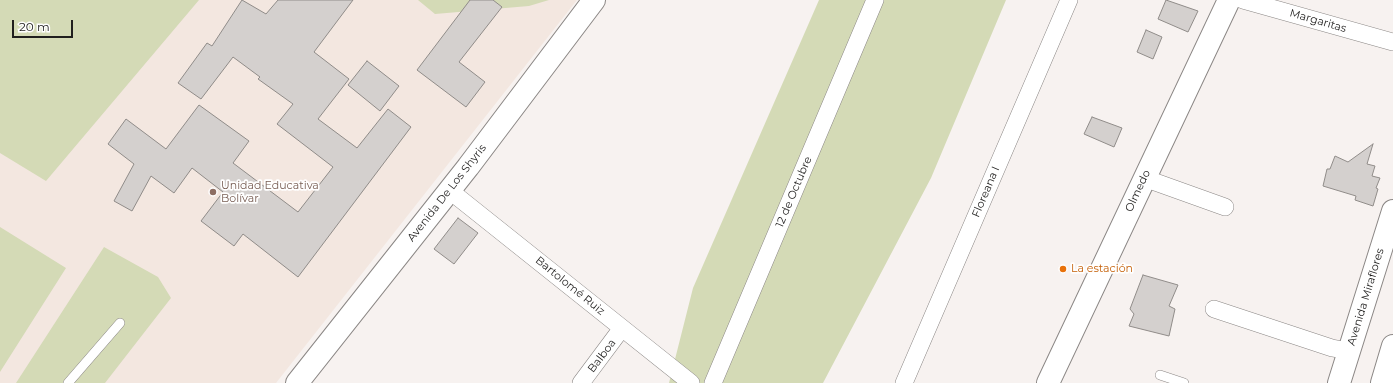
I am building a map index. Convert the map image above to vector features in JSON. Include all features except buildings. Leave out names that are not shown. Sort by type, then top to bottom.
[{"type":"street","name":"Avenida De Los Shyris","points":[[297,383],[468,167],[594,0]]},
{"type":"street","name":"12 de Octubre","points":[[713,383],[875,0]]},
{"type":"street","name":"Floreana I","points":[[904,383],[1069,0]]},
{"type":"street","name":"Olmedo","points":[[1048,383],[1229,0]]},
{"type":"street","name":"Margaritas","points":[[1243,0],[1393,42]]},
{"type":"street","points":[[1144,178],[1225,207]]},
{"type":"street","name":"Bartolomé Ruiz","points":[[449,190],[691,383]]},
{"type":"street","name":"Avenida Miraflores","points":[[1339,383],[1393,211]]},
{"type":"street","points":[[1214,309],[1332,348],[1349,351]]},
{"type":"street","name":"Balboa","points":[[581,383],[622,328]]},
{"type":"street","points":[[1382,383],[1393,346]]},
{"type":"lane","points":[[68,383],[120,323]]},
{"type":"lane","points":[[1160,375],[1184,383]]},
{"type":"shaded area","name":"Unidad Educativa Bolívar","points":[[0,0],[577,0],[276,383],[0,383]]},
{"type":"green space","points":[[0,0],[199,0],[46,181],[0,153]]},
{"type":"green space","points":[[418,0],[549,0],[529,6],[435,14]]},
{"type":"green space","points":[[819,0],[1006,0],[931,178],[823,383],[669,383],[693,288]]},
{"type":"green space","points":[[0,227],[66,268],[0,372]]},
{"type":"green space","points":[[104,247],[158,277],[171,298],[105,383],[16,383]]},
{"type":"place","name":"Unidad Educativa Bolívar","points":[[213,192]]},
{"type":"place","name":"La estación","points":[[1063,269]]}]
